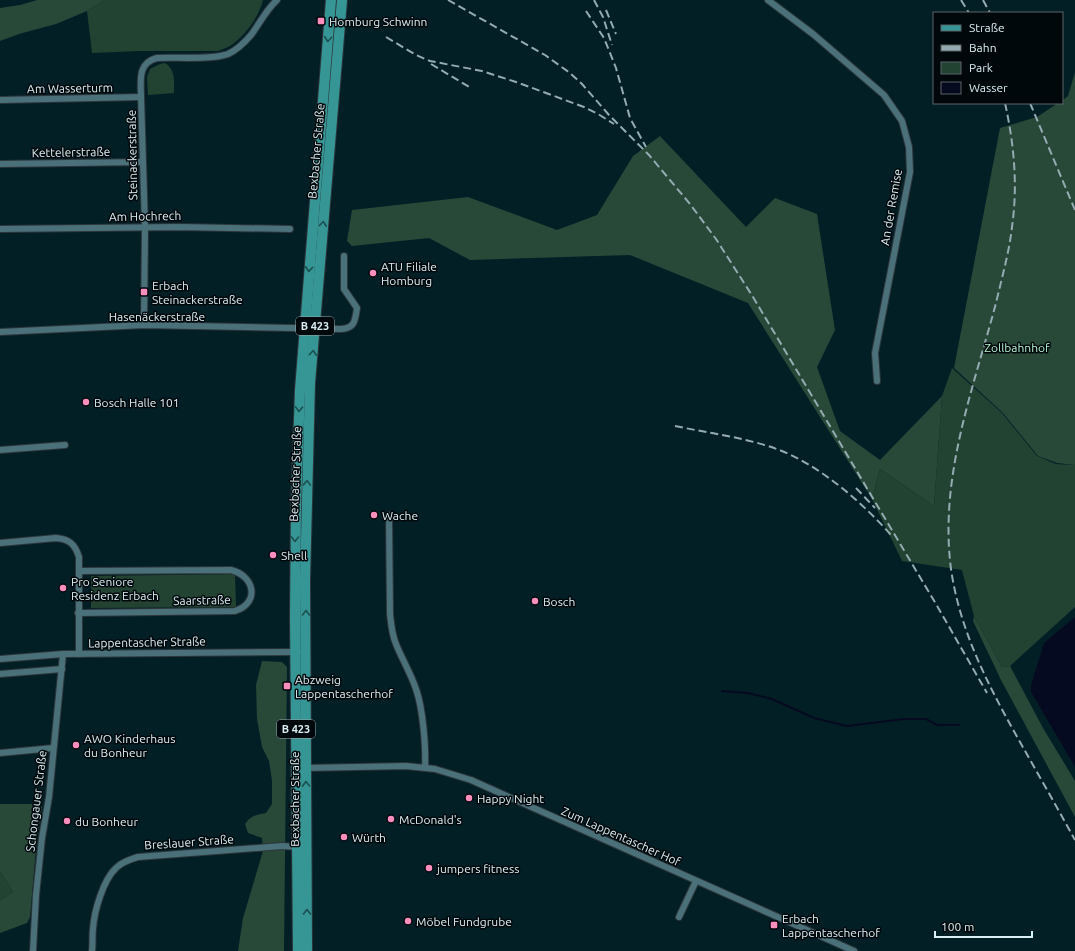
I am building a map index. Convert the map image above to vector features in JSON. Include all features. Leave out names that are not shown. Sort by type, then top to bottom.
[{"type":"main road","name":"Bexbacher Straße","points":[[298,951],[302,847],[296,807],[301,768],[306,652],[306,508],[310,383],[309,329],[331,0]]},
{"type":"main road","name":"Bexbacher Straße","points":[[307,951],[302,847],[301,768],[295,652],[296,499],[300,390],[309,329],[342,0]]},
{"type":"street","name":"Steinackerstraße","points":[[144,325],[145,227],[141,97],[142,70],[151,59],[229,54],[251,35],[271,6],[277,0]]},
{"type":"street","name":"An der Remise","points":[[768,0],[814,34],[884,95],[902,121],[909,147],[910,172],[875,353],[877,381]]},
{"type":"street","name":"Am Wasserturm","points":[[0,100],[141,97]]},
{"type":"street","name":"Kettelerstraße","points":[[0,164],[143,162]]},
{"type":"street","name":"Am Hochrech","points":[[0,229],[145,227],[290,229]]},
{"type":"street","name":"Hasenäckerstraße","points":[[0,332],[144,325],[309,329],[347,328],[354,323],[357,308],[344,289],[344,256]]},
{"type":"street","points":[[0,450],[64,445]]},
{"type":"street","points":[[389,515],[391,628],[395,643],[416,688],[420,704],[426,757],[425,768]]},
{"type":"street","points":[[0,543],[56,538],[65,539],[72,543],[77,550],[80,571],[78,613],[79,654]]},
{"type":"street","name":"Saarstraße","points":[[78,613],[235,611],[248,604],[252,594],[247,578],[242,573],[231,570],[80,571]]},
{"type":"street","name":"Lappentascher Straße","points":[[0,659],[63,654],[306,652]]},
{"type":"street","name":"Schongauer Straße","points":[[33,951],[36,895],[42,838],[49,797],[63,654]]},
{"type":"street","points":[[0,674],[62,669]]},
{"type":"street","points":[[0,753],[53,748]]},
{"type":"street","name":"Zum Lappentascher Hof","points":[[301,768],[406,766],[425,768],[471,780],[854,951]]},
{"type":"street","name":"Breslauer Straße","points":[[92,951],[93,927],[105,885],[116,868],[126,861],[138,857],[282,846],[302,847]]},
{"type":"street","points":[[679,917],[696,881]]},
{"type":"green space","points":[[37,0],[105,0],[87,11],[56,24],[0,41],[0,8],[20,5]]},
{"type":"green space","points":[[105,0],[263,0],[255,19],[246,32],[236,42],[218,51],[140,51],[92,53],[87,11]]},
{"type":"green space","points":[[165,63],[169,66],[173,73],[174,93],[148,95],[147,77],[150,69]]},
{"type":"green space","name":"Zollbahnhof","points":[[1075,72],[1075,465],[1057,463],[1038,456],[1003,413],[954,368],[1000,128],[1037,117],[1056,104],[1063,104],[1063,100],[1068,96]]},
{"type":"green space","points":[[660,136],[746,227],[775,198],[817,214],[835,330],[817,367],[840,431],[880,460],[942,396],[934,506],[880,469],[872,499],[748,303],[630,255],[470,260],[429,238],[352,246],[347,241],[352,210],[468,197],[557,230],[597,215],[633,156]]},
{"type":"green space","points":[[952,368],[1002,413],[1037,456],[1056,464],[1075,465],[1075,607],[1010,666],[1002,667],[974,616],[962,570],[902,561],[872,499],[880,469],[934,506],[942,396]]},
{"type":"green space","points":[[235,574],[236,607],[91,608],[91,576]]},
{"type":"green space","points":[[974,616],[1002,667],[1010,666],[1043,728],[1075,781],[1075,817],[1001,680],[973,621]]},
{"type":"green space","points":[[262,661],[282,662],[287,667],[284,951],[238,951],[243,918],[263,851],[262,838],[248,833],[245,824],[252,817],[266,813],[272,804],[272,781],[269,761],[262,747],[257,719],[256,685]]},
{"type":"green space","points":[[0,804],[35,804],[42,807],[37,838],[30,917],[27,923],[0,933],[0,900],[13,892],[0,871]]},
{"type":"green space","points":[[0,871],[13,892],[0,900]]},
{"type":"water","points":[[1075,617],[1075,767],[1031,692],[1031,685],[1044,643]]},
{"type":"waterway","points":[[722,691],[748,693],[772,699],[814,718],[847,726],[904,719],[926,719],[937,725],[959,725]]},
{"type":"railway","points":[[448,0],[545,55],[570,73],[649,155],[690,204],[716,239],[753,297],[936,604],[987,693]]},
{"type":"railway","points":[[594,0],[603,17],[612,45]]},
{"type":"railway","points":[[961,0],[968,12]]},
{"type":"railway","points":[[983,0],[989,12]]},
{"type":"railway","points":[[606,10],[616,34]]},
{"type":"railway","points":[[586,11],[604,38],[616,68],[630,118],[646,147]]},
{"type":"railway","points":[[386,37],[416,55],[430,61],[482,71],[516,82],[584,107],[614,124]]},
{"type":"railway","points":[[431,64],[471,88]]},
{"type":"railway","points":[[1005,104],[1013,149],[1015,180],[1011,237],[996,303],[968,401],[954,467],[950,501],[949,535],[951,569],[961,615],[987,680],[997,701],[1075,840]]},
{"type":"railway","points":[[1030,104],[1075,210]]},
{"type":"railway","points":[[675,426],[750,441],[774,448],[806,463],[822,473],[852,496],[891,535]]},
{"type":"railway","points":[[856,488],[875,508]]},
{"type":"place","name":"Homburg Schwinn","points":[[321,21]]},
{"type":"place","name":"ATU Filiale Homburg","points":[[373,273]]},
{"type":"place","name":"Erbach Steinackerstraße","points":[[144,292]]},
{"type":"place","name":"Bosch Halle 101","points":[[86,402]]},
{"type":"place","name":"Wache","points":[[374,515]]},
{"type":"place","name":"Shell","points":[[273,555]]},
{"type":"place","name":"Pro Seniore Residenz Erbach","points":[[63,588]]},
{"type":"place","name":"Bosch","points":[[535,601]]},
{"type":"place","name":"Abzweig Lappentascherhof","points":[[287,686]]},
{"type":"place","name":"AWO Kinderhaus du Bonheur","points":[[76,745]]},
{"type":"place","name":"Happy Night","points":[[469,798]]},
{"type":"place","name":"McDonald's","points":[[391,819]]},
{"type":"place","name":"du Bonheur","points":[[67,821]]},
{"type":"place","name":"Würth","points":[[344,837]]},
{"type":"place","name":"jumpers fitness","points":[[429,868]]},
{"type":"place","name":"Möbel Fundgrube","points":[[408,921]]},
{"type":"place","name":"Erbach Lappentascherhof","points":[[774,925]]}]
